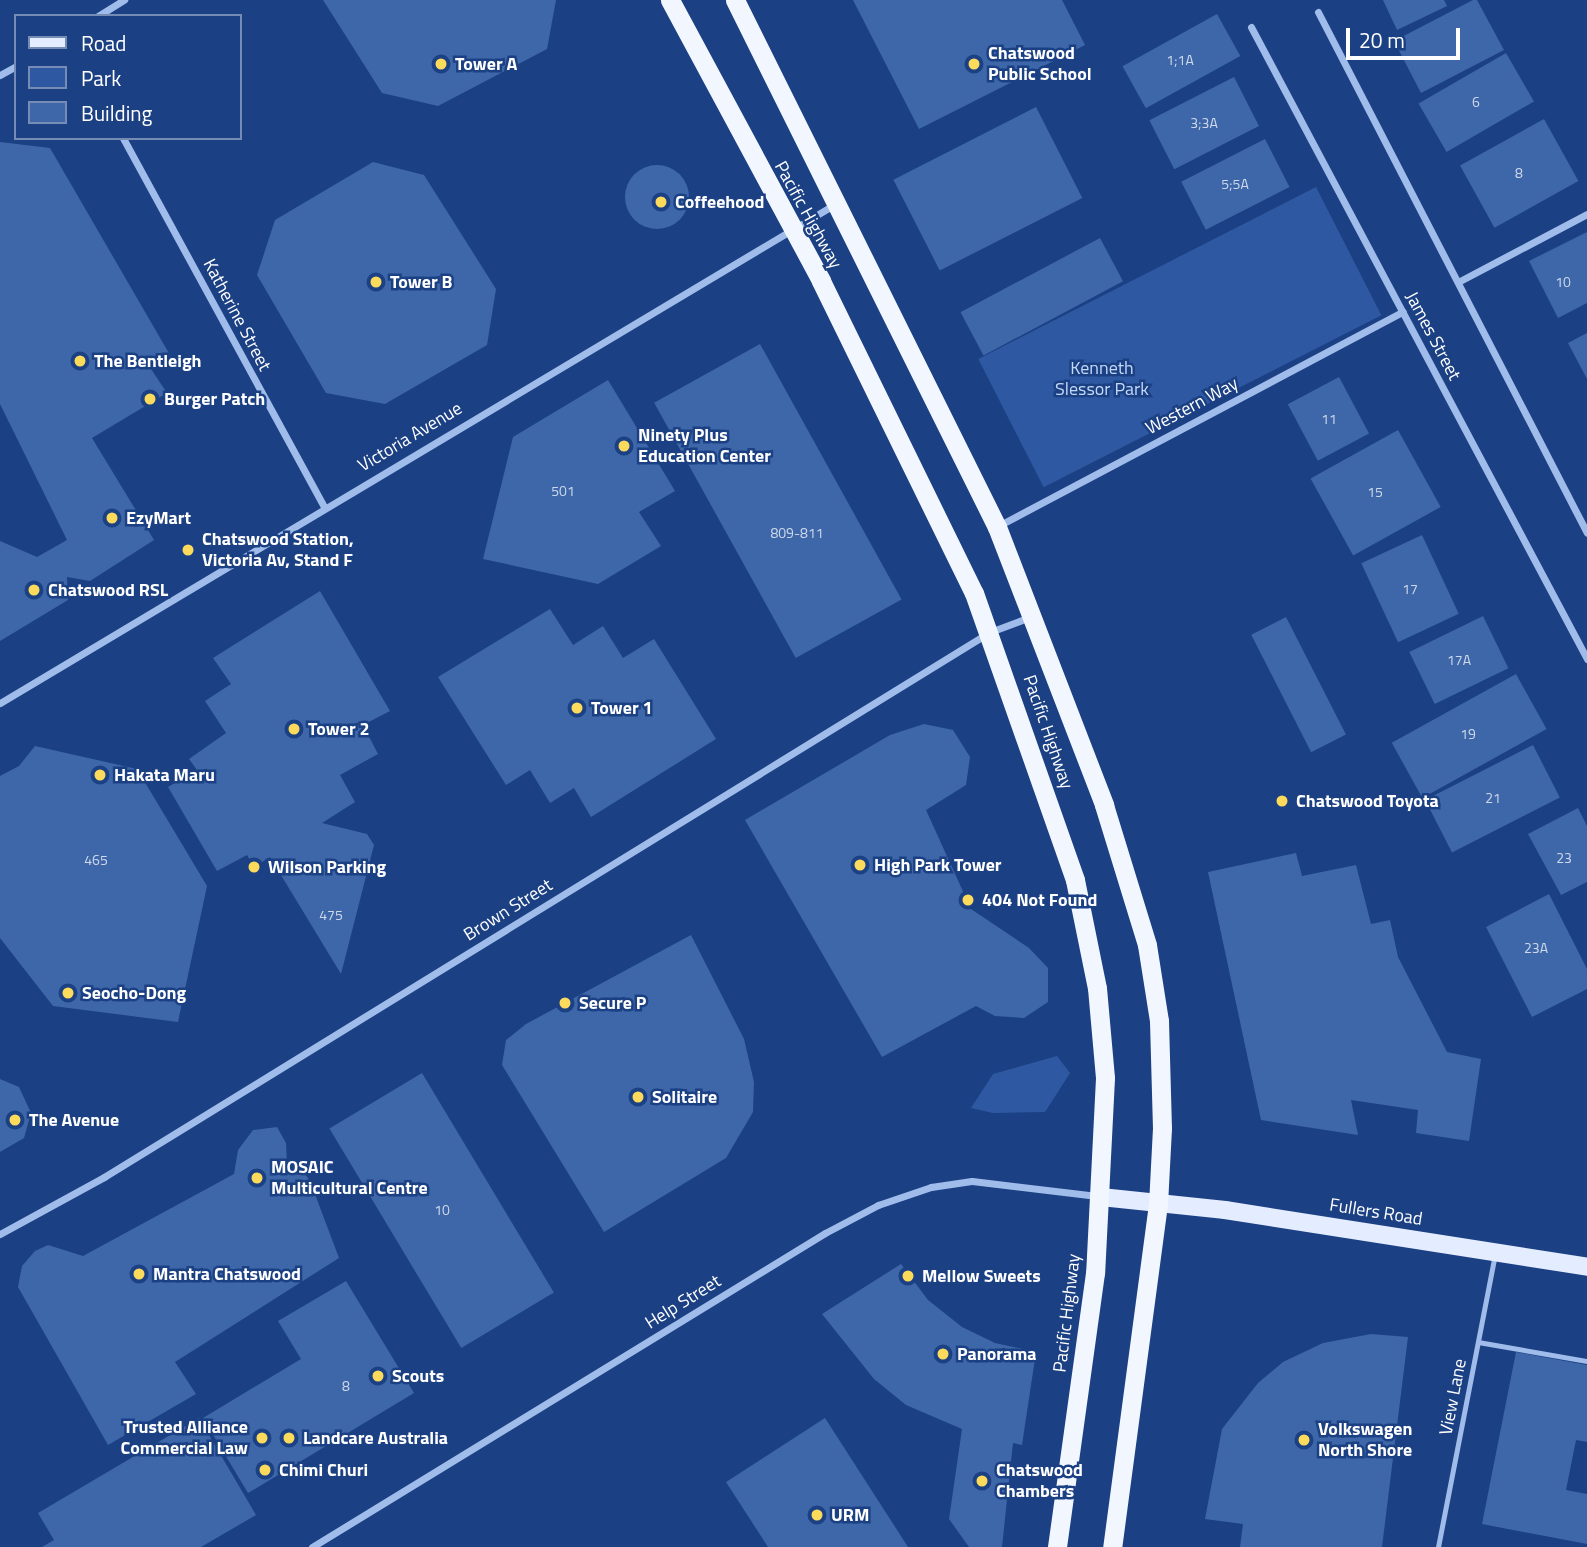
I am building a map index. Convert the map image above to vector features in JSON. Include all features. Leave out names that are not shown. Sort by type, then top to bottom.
[{"type":"highway","name":"Pacific Highway","points":[[670,0],[792,230],[949,540],[990,632],[1055,815],[1094,975],[1105,1078],[1101,1197],[1057,1547]]},
{"type":"highway","name":"Pacific Highway","points":[[735,0],[839,202],[997,527],[1034,615],[1104,806],[1147,946],[1160,1045],[1163,1128],[1158,1204],[1112,1547]]},
{"type":"main road","name":"Fullers Road","points":[[1101,1197],[1225,1210],[1587,1267]]},
{"type":"street","points":[[101,14],[124,0]]},
{"type":"street","points":[[1318,12],[1587,533]]},
{"type":"street","name":"James Street","points":[[1251,27],[1587,659]]},
{"type":"street","name":"Katherine Street","points":[[124,140],[324,507]]},
{"type":"street","name":"Victoria Avenue","points":[[0,703],[324,507],[839,202]]},
{"type":"street","points":[[1458,282],[1587,214]]},
{"type":"street","name":"Western Way","points":[[997,527],[1403,312]]},
{"type":"street","name":"Brown Street","points":[[0,1234],[104,1177],[990,632],[1034,615]]},
{"type":"street","name":"Help Street","points":[[312,1547],[878,1205],[931,1187],[972,1181],[1101,1197]]},
{"type":"lane","name":"View Lane","points":[[1438,1547],[1496,1252]]},
{"type":"lane","points":[[1478,1342],[1587,1361]]},
{"type":"green space","name":"Kenneth Slessor Park","points":[[1316,187],[1381,315],[1044,487],[978,359]]},
{"type":"green space","points":[[1057,1056],[1070,1073],[1045,1112],[993,1113],[971,1108],[993,1074]]},
{"type":"building","name":"Tower A","points":[[323,0],[556,0],[547,49],[438,106],[382,93]]},
{"type":"building","points":[[853,0],[1062,0],[1085,45],[919,129]]},
{"type":"building","points":[[1383,0],[1444,0],[1447,6],[1397,30]]},
{"type":"building","points":[[1477,0],[1504,50],[1421,93],[1394,41]]},
{"type":"building","points":[[1217,14],[1240,56],[1146,108],[1123,66]]},
{"type":"building","points":[[1506,53],[1534,101],[1447,152],[1419,104]]},
{"type":"building","points":[[1234,77],[1259,126],[1174,169],[1149,120]]},
{"type":"building","points":[[1036,107],[1082,198],[940,271],[893,180]]},
{"type":"building","points":[[1544,119],[1578,181],[1494,228],[1460,166]]},
{"type":"building","points":[[1265,139],[1290,187],[1206,230],[1181,182]]},
{"type":"building","name":"The Bentleigh","points":[[0,142],[50,148],[170,355],[149,366],[167,393],[92,438],[154,540],[90,581],[67,577],[68,600],[0,641],[0,541],[37,557],[67,540],[0,404]]},
{"type":"building","name":"Tower B","points":[[373,162],[424,175],[496,289],[487,345],[385,404],[326,393],[257,275],[275,220]]},
{"type":"building","points":[[657,165],[669,167],[680,174],[687,185],[687,209],[680,220],[669,227],[657,229],[645,227],[634,220],[627,209],[625,197],[627,185],[634,174],[645,167]]},
{"type":"building","points":[[1587,232],[1587,303],[1558,318],[1529,261]]},
{"type":"building","points":[[1100,238],[1123,281],[983,355],[960,312]]},
{"type":"building","points":[[1587,333],[1587,379],[1568,343]]},
{"type":"building","points":[[760,344],[902,599],[796,658],[654,403]]},
{"type":"building","points":[[1339,377],[1369,434],[1318,461],[1288,404]]},
{"type":"building","points":[[608,380],[675,491],[639,512],[661,546],[598,584],[483,559],[513,437]]},
{"type":"building","points":[[1398,430],[1441,507],[1353,555],[1311,478]]},
{"type":"building","points":[[1422,535],[1459,614],[1398,642],[1361,563]]},
{"type":"building","name":"Tower 2","points":[[320,591],[390,711],[363,725],[378,754],[340,775],[355,802],[322,823],[367,834],[374,845],[341,974],[270,857],[254,867],[247,855],[217,871],[168,787],[197,770],[189,759],[226,733],[205,701],[231,684],[213,658]]},
{"type":"building","name":"Tower 1","points":[[550,609],[573,645],[603,626],[623,658],[654,639],[716,739],[591,817],[574,788],[550,803],[530,770],[506,785],[438,677]]},
{"type":"building","points":[[1483,616],[1508,668],[1435,704],[1409,652]]},
{"type":"building","points":[[1286,617],[1346,735],[1311,752],[1251,635]]},
{"type":"building","points":[[1516,674],[1547,729],[1422,798],[1392,743]]},
{"type":"building","name":"High Park Tower","points":[[924,724],[953,730],[970,757],[966,785],[926,810],[971,909],[1029,948],[1048,968],[1048,1002],[1024,1018],[995,1016],[976,1006],[882,1057],[745,820],[890,735]]},
{"type":"building","points":[[1533,745],[1560,798],[1452,853],[1425,800]]},
{"type":"building","points":[[35,746],[137,769],[207,886],[178,1022],[53,1006],[0,938],[0,776],[19,766]]},
{"type":"building","points":[[1578,808],[1587,826],[1587,882],[1561,895],[1528,834]]},
{"type":"building","points":[[1296,853],[1302,876],[1356,865],[1371,924],[1390,920],[1398,957],[1447,1052],[1481,1059],[1469,1141],[1416,1133],[1418,1110],[1351,1100],[1358,1135],[1261,1120],[1208,872]]},
{"type":"building","points":[[1549,894],[1587,969],[1587,989],[1532,1017],[1486,927]]},
{"type":"building","name":"Solitaire","points":[[691,935],[744,1039],[754,1082],[753,1112],[726,1158],[604,1232],[502,1065],[506,1040],[526,1024]]},
{"type":"building","points":[[422,1073],[554,1292],[461,1348],[329,1129]]},
{"type":"building","name":"The Avenue","points":[[0,1079],[19,1087],[31,1113],[24,1138],[0,1152]]},
{"type":"building","points":[[277,1127],[286,1143],[287,1164],[299,1165],[310,1181],[339,1258],[175,1362],[196,1394],[108,1445],[18,1287],[22,1266],[35,1251],[48,1245],[83,1256],[234,1174],[238,1150],[253,1130]]},
{"type":"building","name":"Panorama","points":[[901,1264],[928,1300],[962,1327],[995,1343],[1036,1352],[1022,1445],[1013,1443],[1002,1547],[969,1547],[949,1519],[962,1429],[906,1405],[874,1379],[822,1314]]},
{"type":"building","points":[[346,1281],[414,1393],[248,1493],[203,1418],[301,1359],[278,1321]]},
{"type":"building","points":[[1371,1334],[1408,1337],[1382,1547],[1240,1547],[1243,1524],[1205,1519],[1222,1429],[1258,1383],[1283,1362],[1323,1343]]},
{"type":"building","points":[[1516,1352],[1587,1365],[1587,1442],[1576,1440],[1566,1490],[1587,1494],[1587,1544],[1482,1524]]},
{"type":"building","points":[[199,1418],[256,1515],[201,1547],[42,1547],[54,1540],[38,1513]]},
{"type":"building","name":"URM","points":[[825,1418],[908,1547],[768,1547],[726,1482]]},
{"type":"place","name":"Tower A","points":[[441,64]]},
{"type":"place","name":"Chatswood Public School","points":[[974,64]]},
{"type":"place","name":"Coffeehood","points":[[661,202]]},
{"type":"place","name":"Tower B","points":[[376,282]]},
{"type":"place","name":"The Bentleigh","points":[[80,361]]},
{"type":"place","name":"Burger Patch","points":[[150,399]]},
{"type":"place","name":"Ninety Plus Education Center","points":[[624,446]]},
{"type":"place","name":"EzyMart","points":[[112,518]]},
{"type":"place","name":"Chatswood Station, Victoria Av, Stand F","points":[[188,550]]},
{"type":"place","name":"Chatswood RSL","points":[[34,590]]},
{"type":"place","name":"Tower 1","points":[[577,708]]},
{"type":"place","name":"Tower 2","points":[[294,729]]},
{"type":"place","name":"Hakata Maru","points":[[100,775]]},
{"type":"place","name":"Chatswood Toyota","points":[[1282,801]]},
{"type":"place","name":"High Park Tower","points":[[860,865]]},
{"type":"place","name":"Wilson Parking","points":[[254,867]]},
{"type":"place","name":"404 Not Found","points":[[968,900]]},
{"type":"place","name":"Seocho-Dong","points":[[68,993]]},
{"type":"place","name":"Secure P","points":[[565,1003]]},
{"type":"place","name":"Solitaire","points":[[638,1097]]},
{"type":"place","name":"The Avenue","points":[[15,1120]]},
{"type":"place","name":"MOSAIC Multicultural Centre","points":[[257,1178]]},
{"type":"place","name":"Mantra Chatswood","points":[[139,1274]]},
{"type":"place","name":"Mellow Sweets","points":[[908,1276]]},
{"type":"place","name":"Panorama","points":[[943,1354]]},
{"type":"place","name":"Scouts","points":[[378,1376]]},
{"type":"place","name":"Trusted Alliance Commercial Law","points":[[262,1438]]},
{"type":"place","name":"Landcare Australia","points":[[289,1438]]},
{"type":"place","name":"Volkswagen North Shore","points":[[1304,1440]]},
{"type":"place","name":"Chimi Churi","points":[[265,1470]]},
{"type":"place","name":"Chatswood Chambers","points":[[982,1481]]},
{"type":"place","name":"URM","points":[[817,1515]]}]
